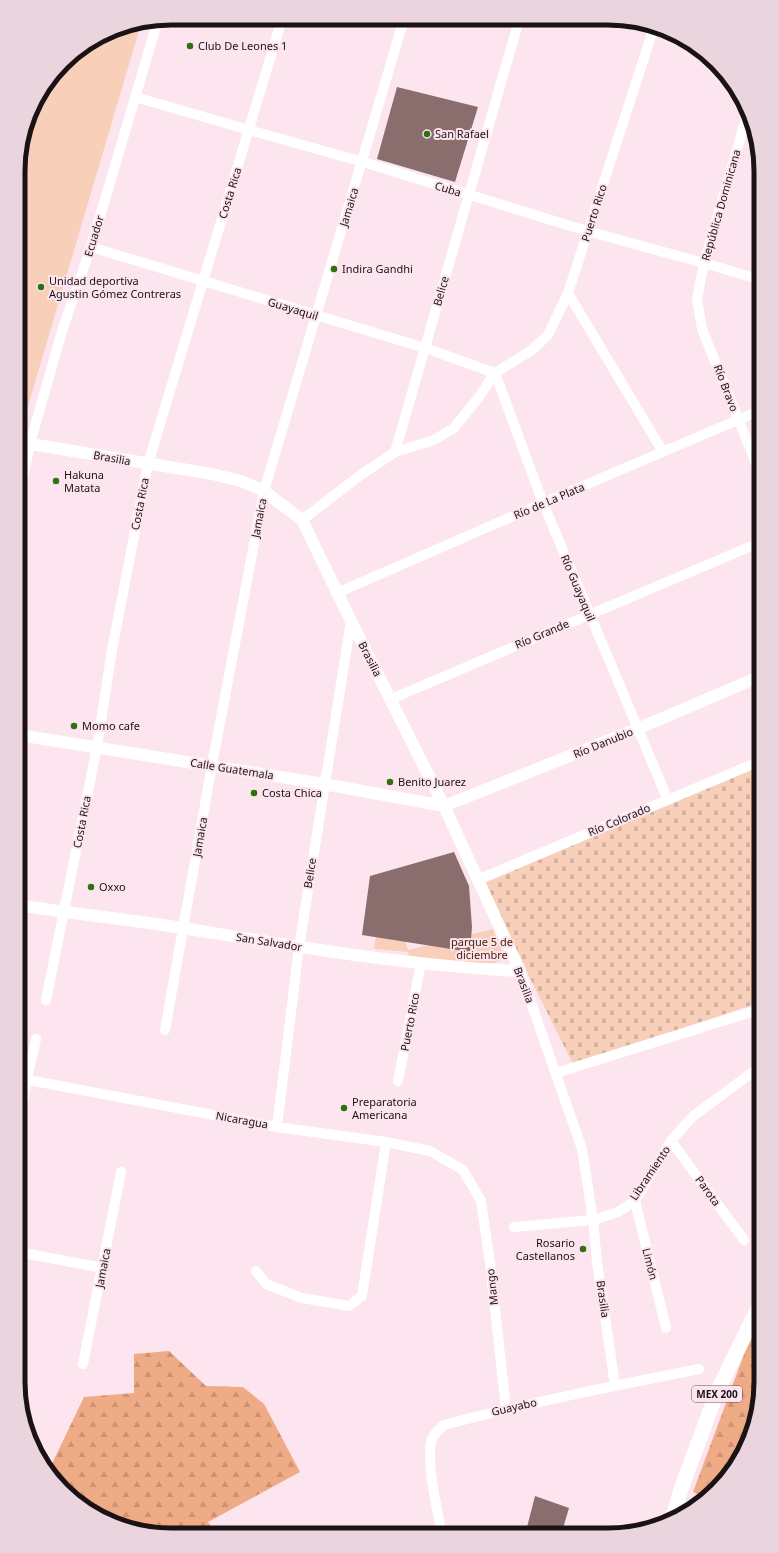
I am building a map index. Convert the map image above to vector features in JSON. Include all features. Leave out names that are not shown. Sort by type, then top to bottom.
[{"type":"main road","name":"MEX 200","points":[[674,1512],[681,1489],[717,1392],[754,1316]]},
{"type":"street","name":"Costa Rica","points":[[46,1000],[65,912],[97,747],[112,650],[148,464],[280,25]]},
{"type":"street","name":"Jamaica","points":[[165,1030],[212,765],[264,491],[363,162],[402,25]]},
{"type":"street","name":"Belice","points":[[395,452],[518,25]]},
{"type":"street","name":"Ecuador","points":[[25,443],[91,247],[156,26]]},
{"type":"street","name":"Puerto Rico","points":[[495,373],[532,350],[548,335],[568,293],[652,32]]},
{"type":"street","name":"Cuba","points":[[135,96],[363,162],[588,231],[754,278]]},
{"type":"street","name":"República Dominicana","points":[[697,299],[704,263],[745,122]]},
{"type":"street","name":"Guayaquil","points":[[91,247],[425,348],[495,373]]},
{"type":"street","points":[[568,293],[663,452]]},
{"type":"street","name":"Río Bravo","points":[[697,299],[702,329],[754,459]]},
{"type":"street","points":[[302,520],[362,474],[395,452],[434,440],[454,428],[479,397],[495,373]]},
{"type":"street","name":"Río Guayaquil","points":[[495,373],[543,503],[668,800]]},
{"type":"street","name":"Río de La Plata","points":[[337,593],[754,413]]},
{"type":"street","name":"Brasilia","points":[[25,443],[212,474],[241,481],[264,491],[302,520],[444,806],[520,972],[582,1149],[594,1220],[597,1262],[615,1385]]},
{"type":"street","name":"Río Grande","points":[[390,699],[754,545]]},
{"type":"street","name":"Belice","points":[[277,1127],[299,947],[351,621]]},
{"type":"street","name":"Río Danubio","points":[[444,806],[637,729],[754,679]]},
{"type":"street","name":"Calle Guatemala","points":[[25,736],[212,765],[444,806]]},
{"type":"street","name":"Río Colorado","points":[[477,880],[754,764]]},
{"type":"street","name":"San Salvador","points":[[25,906],[184,928],[299,947],[421,963],[520,972]]},
{"type":"street","name":"Puerto Rico","points":[[398,1081],[421,963]]},
{"type":"street","points":[[556,1073],[754,1012]]},
{"type":"street","points":[[25,1073],[36,1039]]},
{"type":"street","name":"Libramiento","points":[[514,1227],[594,1220],[618,1212],[635,1201],[671,1141],[692,1116],[754,1071]]},
{"type":"street","name":"Nicaragua","points":[[25,1079],[277,1127],[386,1142],[430,1151],[463,1170]]},
{"type":"street","name":"Parota","points":[[671,1141],[744,1240]]},
{"type":"street","points":[[256,1271],[266,1284],[302,1298],[349,1306],[362,1296],[386,1142]]},
{"type":"street","name":"Mango","points":[[463,1170],[481,1201],[490,1263],[506,1409]]},
{"type":"street","name":"Jamaica","points":[[83,1364],[121,1172]]},
{"type":"street","name":"Limón","points":[[635,1201],[666,1328]]},
{"type":"street","points":[[25,1253],[103,1268]]},
{"type":"street","name":"Guayabo","points":[[441,1528],[430,1467],[431,1441],[436,1432],[444,1425],[506,1409],[615,1385],[698,1369]]},
{"type":"green space","name":"Unidad deportiva Agustin Gómez Contreras","points":[[140,29],[25,416],[25,161],[30,133],[40,106],[55,82],[75,61],[106,40]]},
{"type":"green space","points":[[754,768],[754,1004],[573,1064],[483,884]]},
{"type":"green space","name":"parque 5 de diciembre","points":[[399,921],[408,950],[493,929],[505,959],[485,966],[410,958],[408,952],[374,949],[378,922]]},
{"type":"green space","points":[[754,1332],[754,1392],[749,1420],[739,1447],[724,1471],[700,1495],[693,1492],[749,1341]]},
{"type":"green space","points":[[169,1351],[206,1386],[243,1387],[264,1404],[300,1472],[208,1522],[212,1528],[161,1528],[133,1523],[106,1513],[82,1498],[61,1478],[51,1465],[84,1397],[134,1393],[134,1354]]},
{"type":"building","name":"San Rafael","points":[[397,87],[478,107],[455,182],[377,159]]},
{"type":"building","points":[[454,852],[469,886],[472,927],[470,952],[362,935],[370,876]]},
{"type":"building","points":[[535,1496],[569,1508],[563,1528],[527,1528]]},
{"type":"place","name":"Club De Leones 1","points":[[190,46]]},
{"type":"place","name":"San Rafael","points":[[427,134]]},
{"type":"place","name":"Indira Gandhi","points":[[334,269]]},
{"type":"place","name":"Unidad deportiva Agustin Gómez Contreras","points":[[41,287]]},
{"type":"place","name":"Hakuna Matata","points":[[56,481]]},
{"type":"place","name":"Momo cafe","points":[[74,726]]},
{"type":"place","name":"Benito Juarez","points":[[390,782]]},
{"type":"place","name":"Costa Chica","points":[[254,793]]},
{"type":"place","name":"Oxxo","points":[[91,887]]},
{"type":"place","name":"Preparatoria Americana","points":[[344,1108]]},
{"type":"place","name":"Rosario Castellanos","points":[[583,1249]]}]
